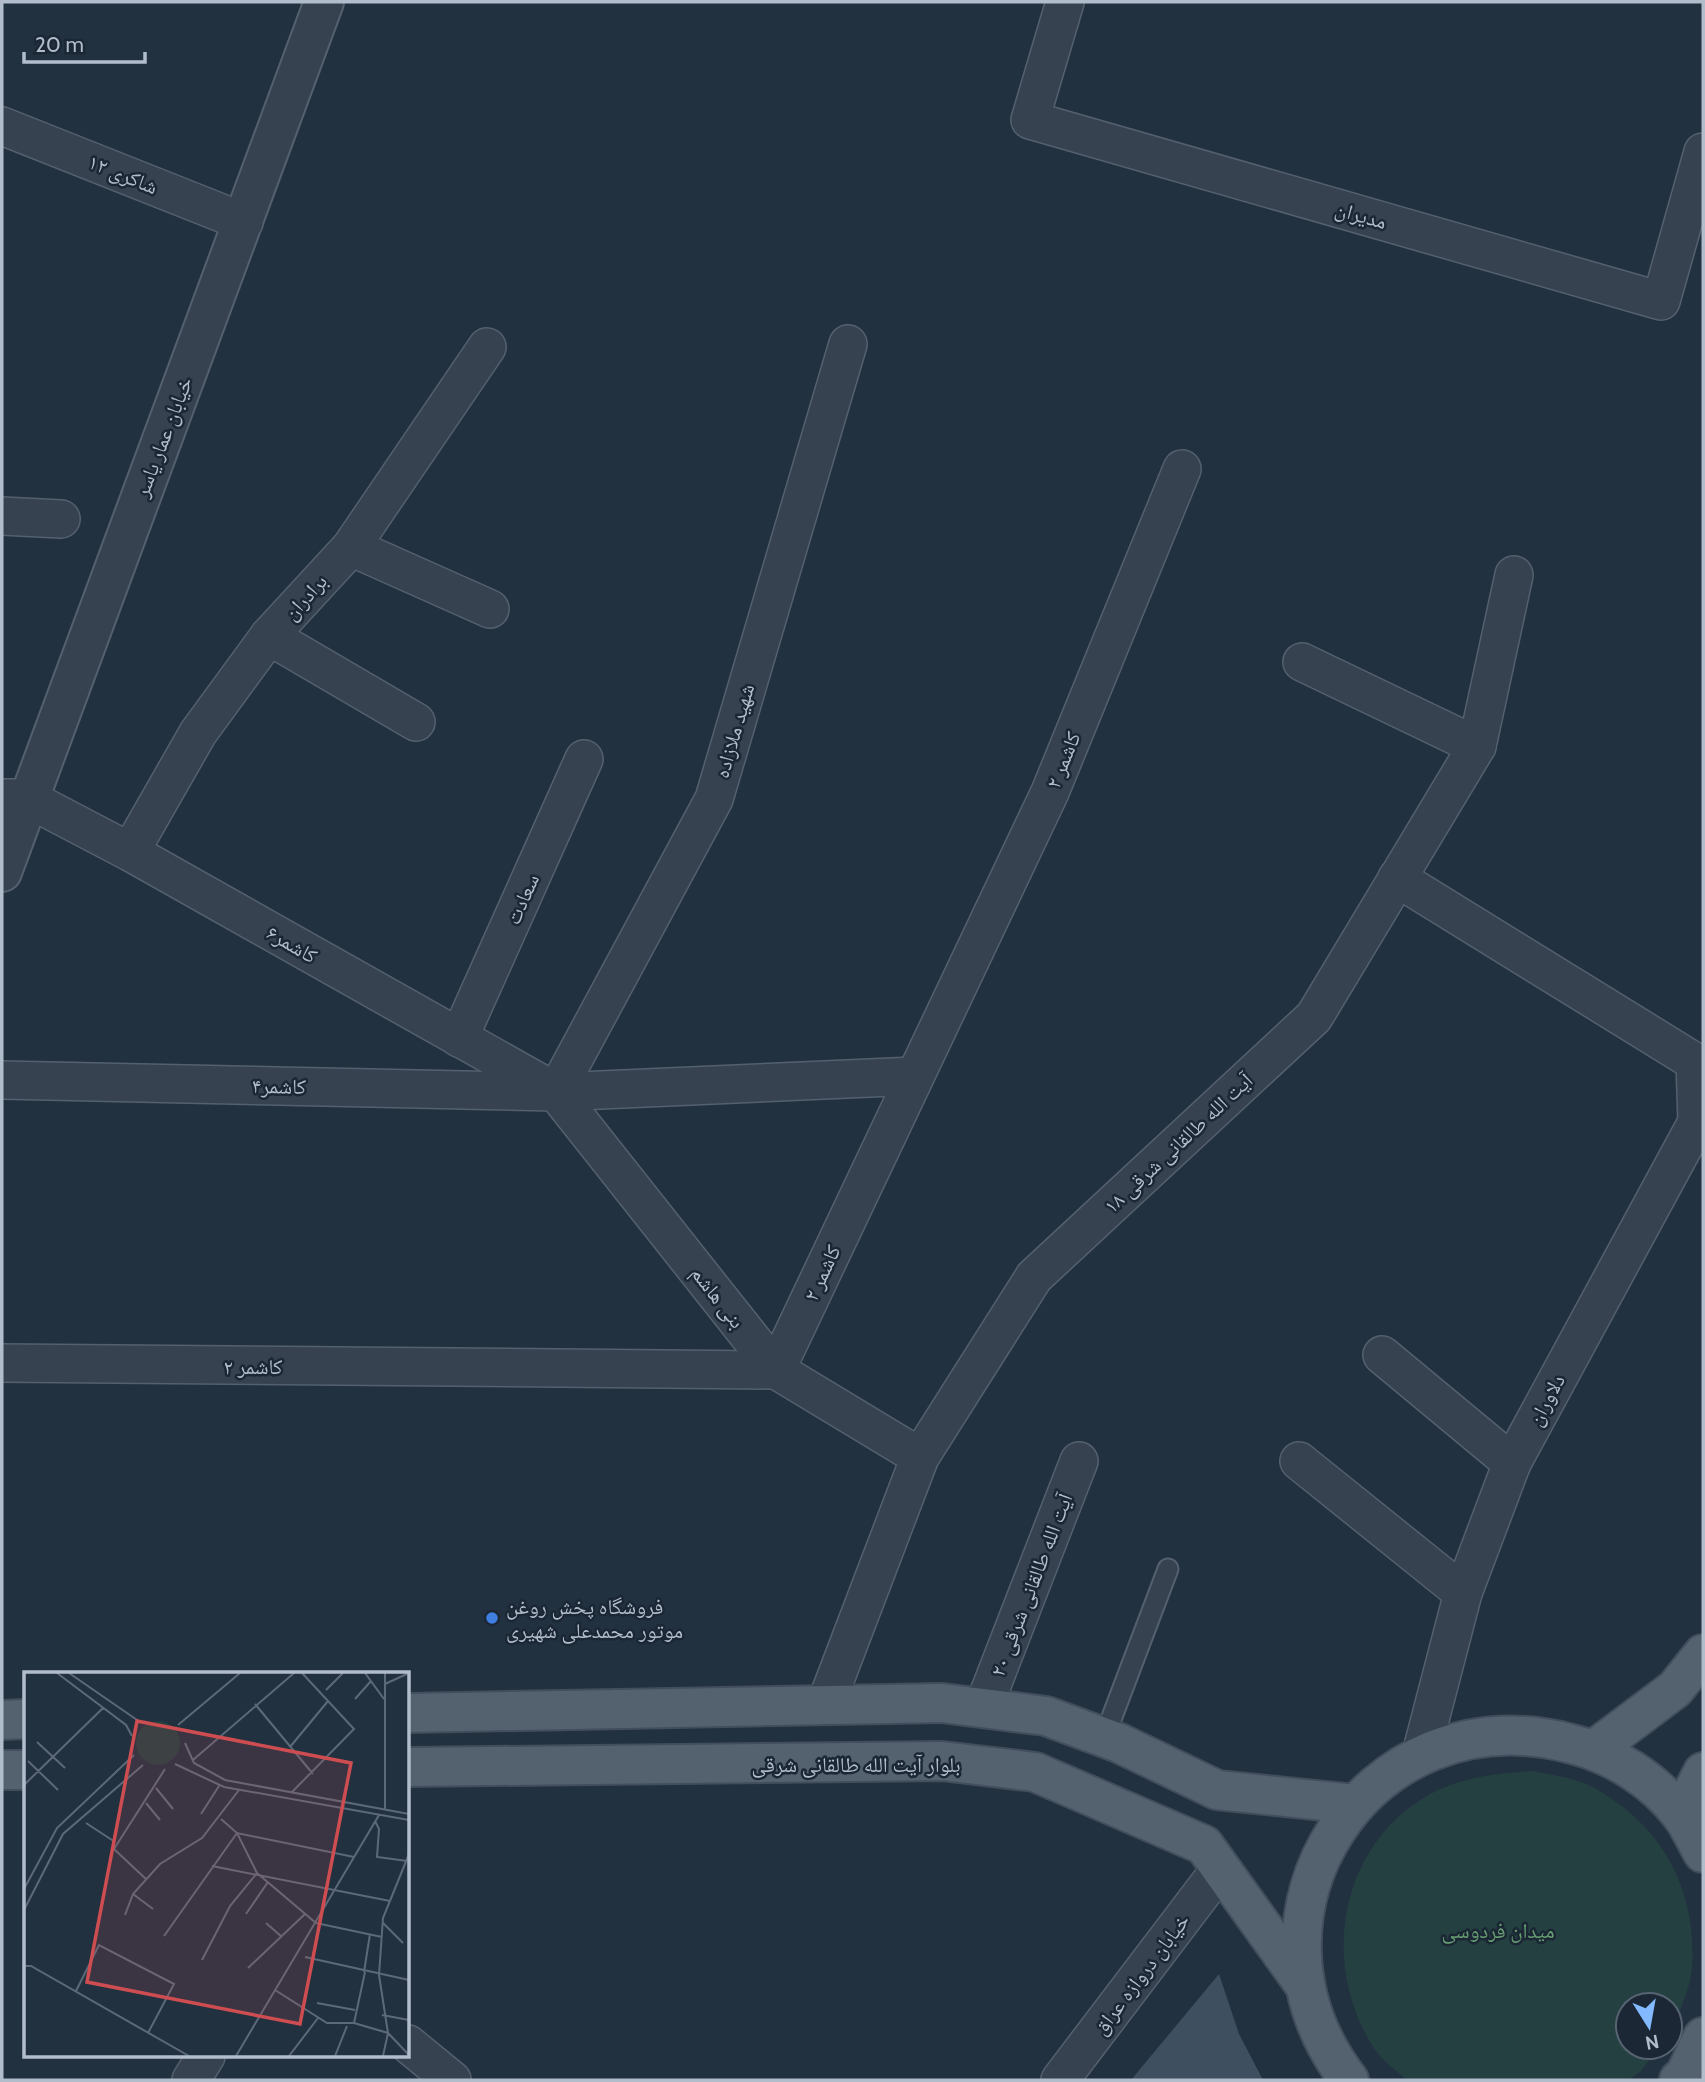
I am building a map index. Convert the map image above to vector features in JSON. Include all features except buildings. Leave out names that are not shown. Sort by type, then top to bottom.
[{"type":"main road","points":[[1595,1749],[1675,1689],[1703,1654]]},
{"type":"main road","points":[[410,1713],[943,1703],[1046,1716],[1104,1738],[1217,1790],[1354,1804]]},
{"type":"main road","points":[[2,1720],[24,1719]]},
{"type":"main road","points":[[1349,2080],[1319,2034],[1303,1983],[1300,1935],[1308,1888],[1326,1843],[1354,1804],[1385,1776],[1421,1754],[1478,1736],[1537,1735],[1595,1749],[1643,1777],[1681,1815],[1703,1853]]},
{"type":"main road","name":"بلوار آیت الله طالقانی شرقی","points":[[410,1768],[942,1761],[1035,1772],[1204,1845],[1303,1983]]},
{"type":"main road","points":[[2,1770],[24,1770]]},
{"type":"main road","points":[[1681,1815],[1703,1772]]},
{"type":"main road","points":[[1689,2078],[1703,2037]]},
{"type":"street","name":"خیابان عمار یاسر","points":[[2,872],[14,798],[244,222],[324,2]]},
{"type":"street","name":"مدیران","points":[[1065,2],[1030,120],[1661,301],[1703,152]]},
{"type":"street","name":"شاکری ۱۲","points":[[2,125],[244,222]]},
{"type":"street","name":"شهید ملازاده","points":[[556,1092],[714,799],[848,344]]},
{"type":"street","name":"برادران","points":[[130,852],[198,733],[270,636],[351,547],[487,347]]},
{"type":"street","name":"کاشمر ۲","points":[[2,1363],[776,1370],[1050,792],[1182,469]]},
{"type":"street","points":[[2,516],[61,519]]},
{"type":"street","points":[[351,547],[490,609]]},
{"type":"street","name":"آیت الله طالقانی شرقی ۱۸","points":[[825,1706],[920,1457],[1034,1277],[1314,1017],[1476,746],[1514,575]]},
{"type":"street","points":[[270,636],[415,722]]},
{"type":"street","points":[[1302,662],[1476,746]]},
{"type":"street","name":"سعادت","points":[[459,1038],[584,759]]},
{"type":"street","name":"کاشمر۶","points":[[14,798],[130,852],[556,1092]]},
{"type":"street","name":"دلاوران","points":[[1397,878],[1695,1062],[1700,1123],[1512,1463],[1463,1593],[1421,1754]]},
{"type":"street","name":"کاشمر۴","points":[[2,1080],[556,1092],[915,1076]]},
{"type":"street","name":"بنی هاشم","points":[[556,1092],[776,1370],[920,1457]]},
{"type":"street","points":[[1382,1355],[1512,1463]]},
{"type":"street","name":"آیت الله طالقانی شرقی ۲۰","points":[[983,1708],[1079,1461]]},
{"type":"street","points":[[1299,1461],[1463,1593]]},
{"type":"street","name":"خیابان دروازه عراق","points":[[1060,2080],[1222,1868]]},
{"type":"street","points":[[410,2046],[452,2080]]},
{"type":"street","points":[[191,2080],[205,2058]]},
{"type":"lane","points":[[1104,1738],[1168,1569]]},
{"type":"green space","name":"میدان فردوسی","points":[[1533,1771],[1591,1786],[1616,1801],[1637,1819],[1670,1861],[1681,1885],[1692,1938],[1692,1967],[1684,2000],[1684,1991],[1614,1991],[1614,2061],[1648,2061],[1640,2072],[1628,2080],[1407,2080],[1376,2051],[1358,2019],[1348,1984],[1344,1949],[1346,1913],[1356,1879],[1372,1848],[1395,1820],[1425,1797],[1451,1785],[1491,1775]]},
{"type":"place","name":"فروشگاه پخش روغن موتور محمدعلی شهیری","points":[[492,1618]]}]
